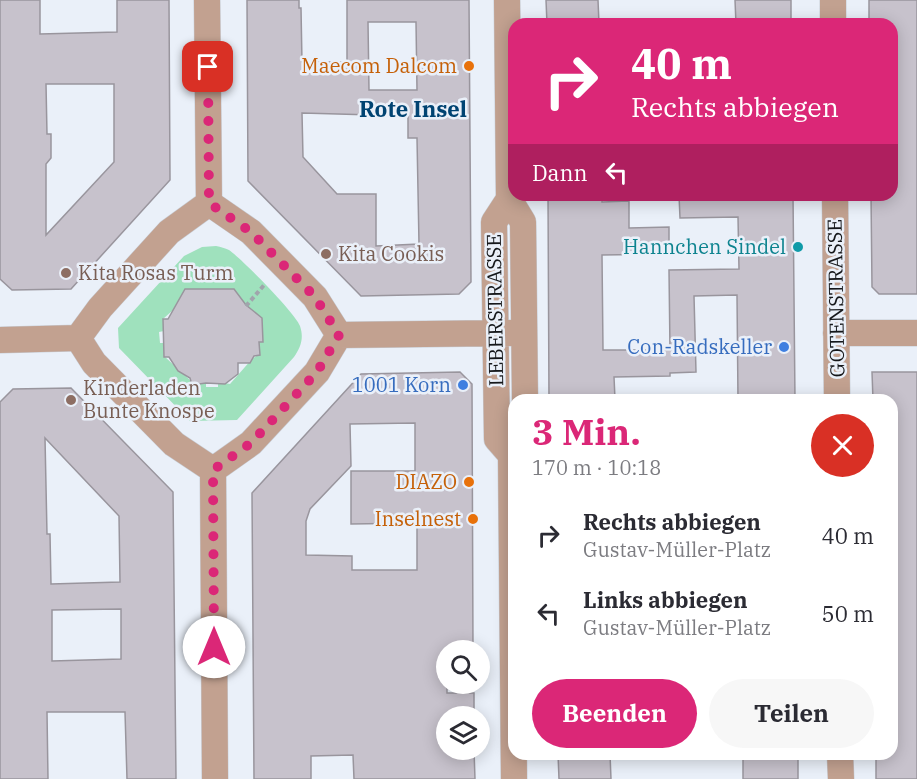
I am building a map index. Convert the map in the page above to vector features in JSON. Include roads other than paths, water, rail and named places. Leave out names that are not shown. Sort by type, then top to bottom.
[{"type":"street","points":[[207,0],[209,203]]},
{"type":"street","name":"LEBERSTRASSE","points":[[507,0],[508,100]]},
{"type":"street","points":[[833,0],[833,18]]},
{"type":"street","name":"LEBERSTRASSE","points":[[508,201],[494,222],[497,439],[508,449]]},
{"type":"street","name":"LEBERSTRASSE","points":[[510,201],[523,222],[525,394]]},
{"type":"street","name":"GOTENSTRASSE","points":[[835,201],[837,394]]},
{"type":"street","points":[[209,203],[251,232],[315,297],[339,335]]},
{"type":"street","points":[[78,338],[100,308],[169,232],[209,203]]},
{"type":"street","points":[[339,335],[524,333]]},
{"type":"street","points":[[836,333],[917,333]]},
{"type":"street","points":[[213,470],[251,443],[310,380],[339,335]]},
{"type":"street","points":[[0,340],[78,338]]},
{"type":"street","points":[[78,338],[94,363],[174,444],[213,470]]},
{"type":"street","points":[[213,470],[215,779]]},
{"type":"street","name":"LEBERSTRASSE","points":[[514,760],[514,779]]},
{"type":"street","points":[[840,760],[841,779]]},
{"type":"place","name":"Maecom Dalcom","points":[[469,66]]},
{"type":"place","name":"Hannchen Sindel","points":[[798,247]]},
{"type":"place","name":"Kita Cookis","points":[[326,254]]},
{"type":"place","name":"Kita Rosas Turm","points":[[66,273]]},
{"type":"place","name":"Con-Radskeller","points":[[784,347]]},
{"type":"place","name":"1001 Korn","points":[[463,385]]},
{"type":"place","name":"Kinderladen Bunte Knospe","points":[[71,400]]},
{"type":"place","name":"DIAZO","points":[[469,482]]},
{"type":"place","name":"Inselnest","points":[[473,519]]},
{"type":"district","name":"Rote Insel","points":[[413,109]]}]
